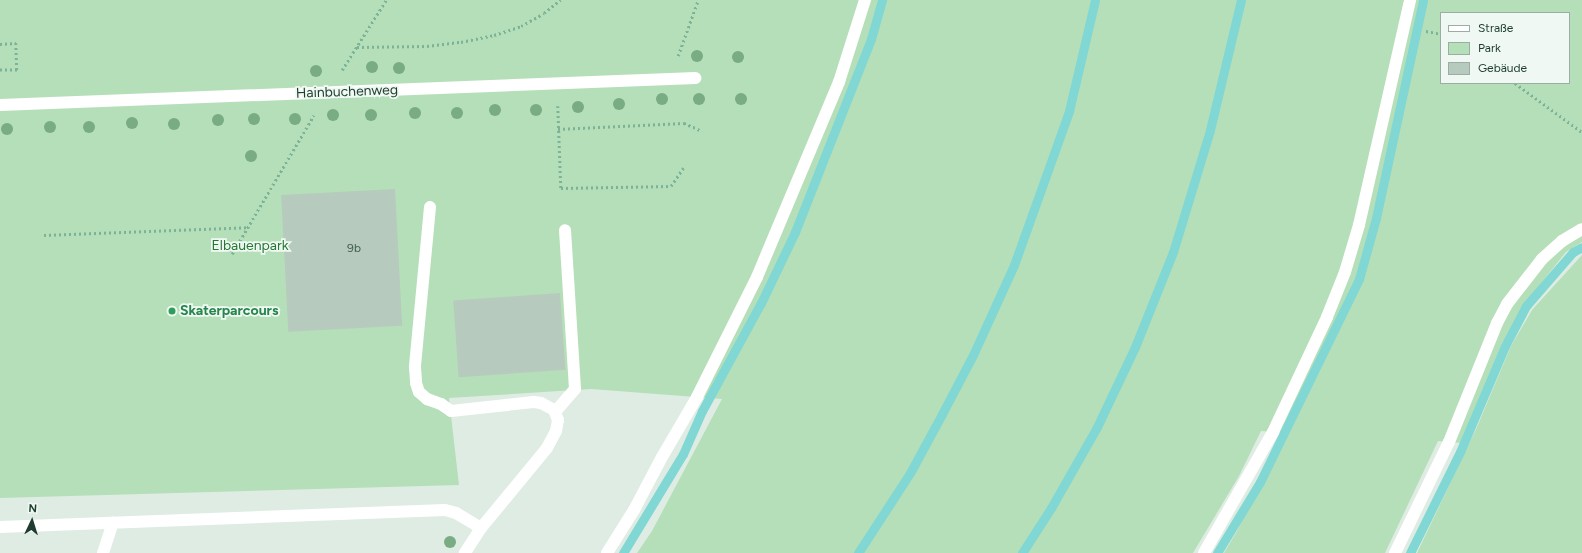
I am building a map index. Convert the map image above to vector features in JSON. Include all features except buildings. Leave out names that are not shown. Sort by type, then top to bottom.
[{"type":"street","points":[[607,553],[634,510],[662,457],[697,397],[757,277],[839,82],[865,0]]},
{"type":"street","points":[[1204,553],[1273,432],[1327,317],[1345,272],[1358,231],[1410,0]]},
{"type":"street","name":"Hainbuchenweg","points":[[0,105],[695,78]]},
{"type":"street","points":[[430,207],[415,367],[416,383],[419,392],[427,399],[441,404],[451,411],[534,402],[547,405],[555,412],[558,420],[558,426],[552,441],[481,528],[464,553]]},
{"type":"street","points":[[1395,553],[1449,442],[1496,323],[1507,304],[1542,259],[1562,241],[1582,229]]},
{"type":"street","points":[[555,412],[575,389],[565,230]]},
{"type":"street","points":[[0,527],[445,510],[456,512],[481,528]]},
{"type":"street","points":[[103,553],[113,523]]},
{"type":"path","points":[[232,254],[327,93],[386,0]]},
{"type":"path","points":[[356,47],[427,46],[461,42],[494,35],[521,26],[560,0]]},
{"type":"path","points":[[670,79],[698,0]]},
{"type":"path","points":[[0,44],[16,43],[17,70],[0,70]]},
{"type":"path","points":[[557,84],[561,188],[671,186],[683,168]]},
{"type":"path","points":[[1516,84],[1582,132]]},
{"type":"path","points":[[558,129],[684,123],[700,130]]},
{"type":"path","points":[[44,235],[248,227]]},
{"type":"green space","name":"Elbauenpark","points":[[0,0],[1582,0],[1582,242],[1566,252],[1526,302],[1505,339],[1462,443],[1438,441],[1385,553],[1224,553],[1288,433],[1261,431],[1239,476],[1193,553],[637,553],[652,531],[722,399],[591,389],[449,398],[459,485],[0,498]]},
{"type":"green space","points":[[1582,255],[1582,553],[1417,553],[1477,427],[1511,346],[1532,310]]},
{"type":"waterway","points":[[623,553],[683,454],[702,411],[761,303],[795,232],[871,39],[882,0]]},
{"type":"waterway","points":[[858,553],[910,473],[942,414],[973,355],[1014,265],[1069,111],[1095,0]]},
{"type":"waterway","points":[[1022,553],[1051,508],[1097,427],[1135,347],[1173,252],[1210,130],[1241,0]]},
{"type":"waterway","points":[[1217,553],[1260,482],[1359,279],[1376,218],[1423,0]]},
{"type":"waterway","points":[[1410,553],[1460,452],[1505,346],[1526,306],[1573,252],[1582,247]]},
{"type":"place","name":"Skaterparcours","points":[[172,311]]}]
